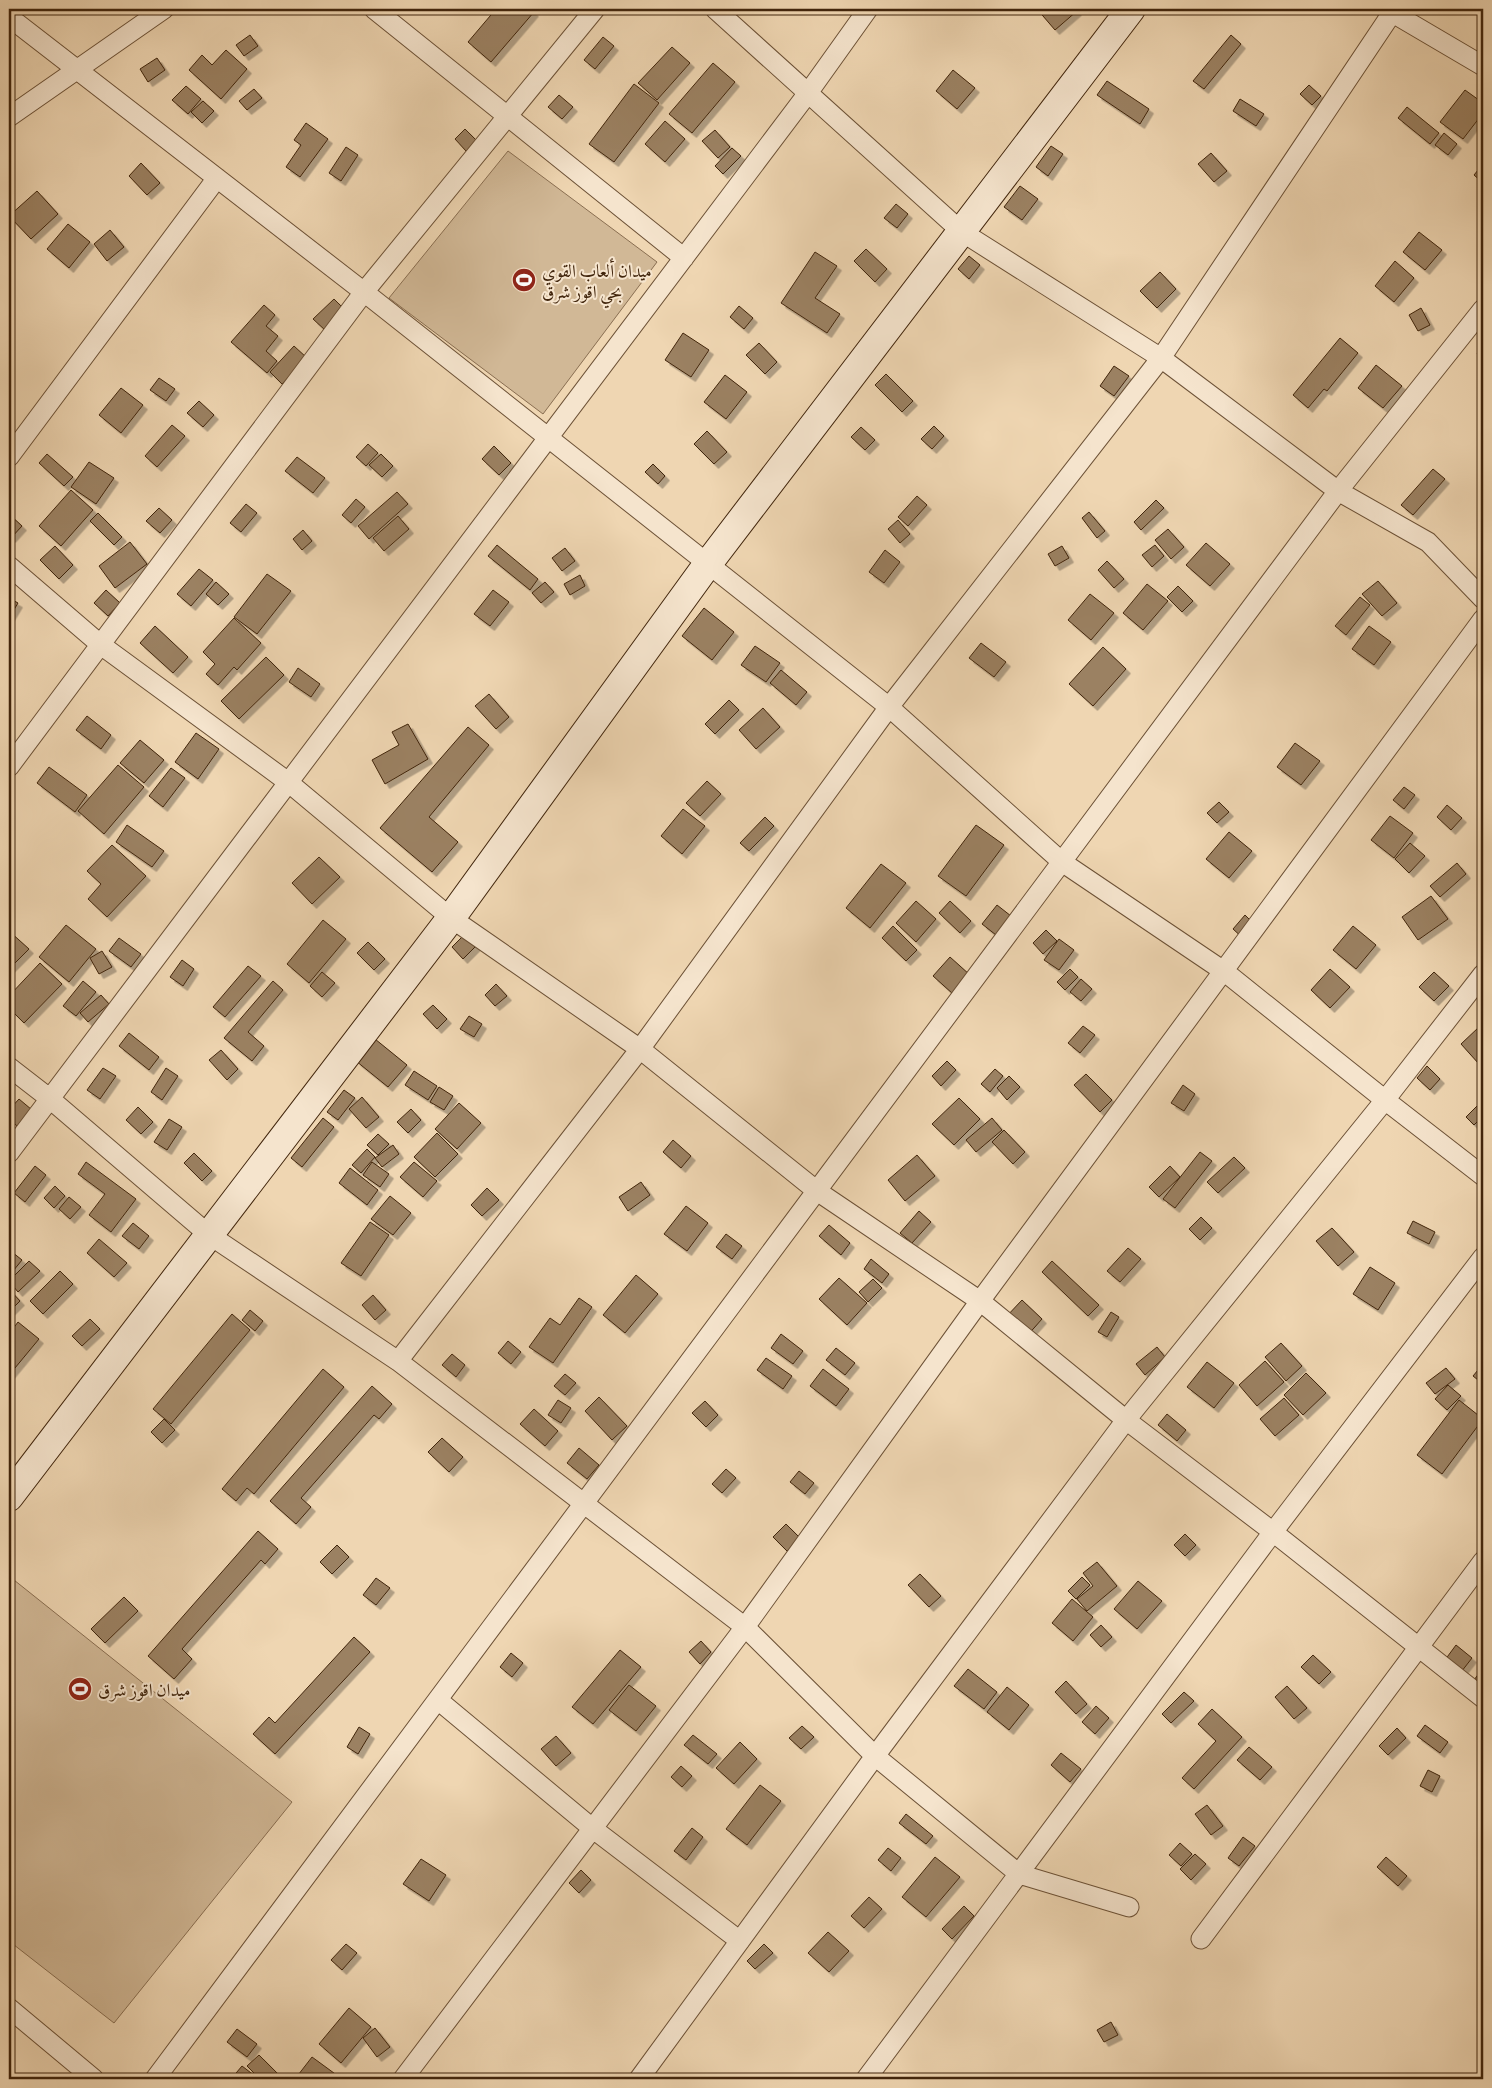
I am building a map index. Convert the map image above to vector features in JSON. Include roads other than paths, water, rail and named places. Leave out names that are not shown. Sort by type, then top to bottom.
[{"type":"street","points":[[9,117],[164,9]]},
{"type":"street","points":[[374,9],[684,258]]},
{"type":"street","points":[[9,767],[364,292],[595,9]]},
{"type":"street","points":[[716,9],[962,232],[1161,358],[1338,491],[1428,542],[1483,599]]},
{"type":"street","points":[[9,1153],[808,93],[868,9]]},
{"type":"street","points":[[9,1497],[451,918],[707,565],[1131,9]]},
{"type":"street","points":[[398,1361],[640,1049],[889,707],[1161,358],[1389,11],[1483,66]]},
{"type":"street","points":[[9,17],[364,292],[889,707],[1062,862],[1225,972],[1483,1176]]},
{"type":"street","points":[[9,457],[217,178]]},
{"type":"street","points":[[155,2079],[1338,491],[1483,308]]},
{"type":"street","points":[[9,566],[101,645],[288,782],[451,918],[640,1049],[817,1191],[980,1301],[1126,1420],[1273,1532],[1483,1698]]},
{"type":"street","points":[[403,2079],[745,1627],[980,1301],[1225,972],[1483,619]]},
{"type":"street","points":[[639,2079],[875,1756],[1126,1420],[1385,1100],[1483,974]]},
{"type":"street","points":[[9,1067],[49,1098],[208,1234],[398,1361],[583,1505],[745,1627],[875,1756],[1019,1874],[1129,1907]]},
{"type":"street","points":[[866,2079],[1273,1532],[1483,1257]]},
{"type":"street","points":[[1201,1939],[1483,1561]]},
{"type":"street","points":[[438,1700],[592,1828],[740,1941]]},
{"type":"street","points":[[9,2008],[94,2079]]},
{"type":"place","name":"ميدان ألعاب القوي بحي اقوز شرق","points":[[524,280]]},
{"type":"place","name":"ميدان اقوز شرق","points":[[80,1689]]}]
